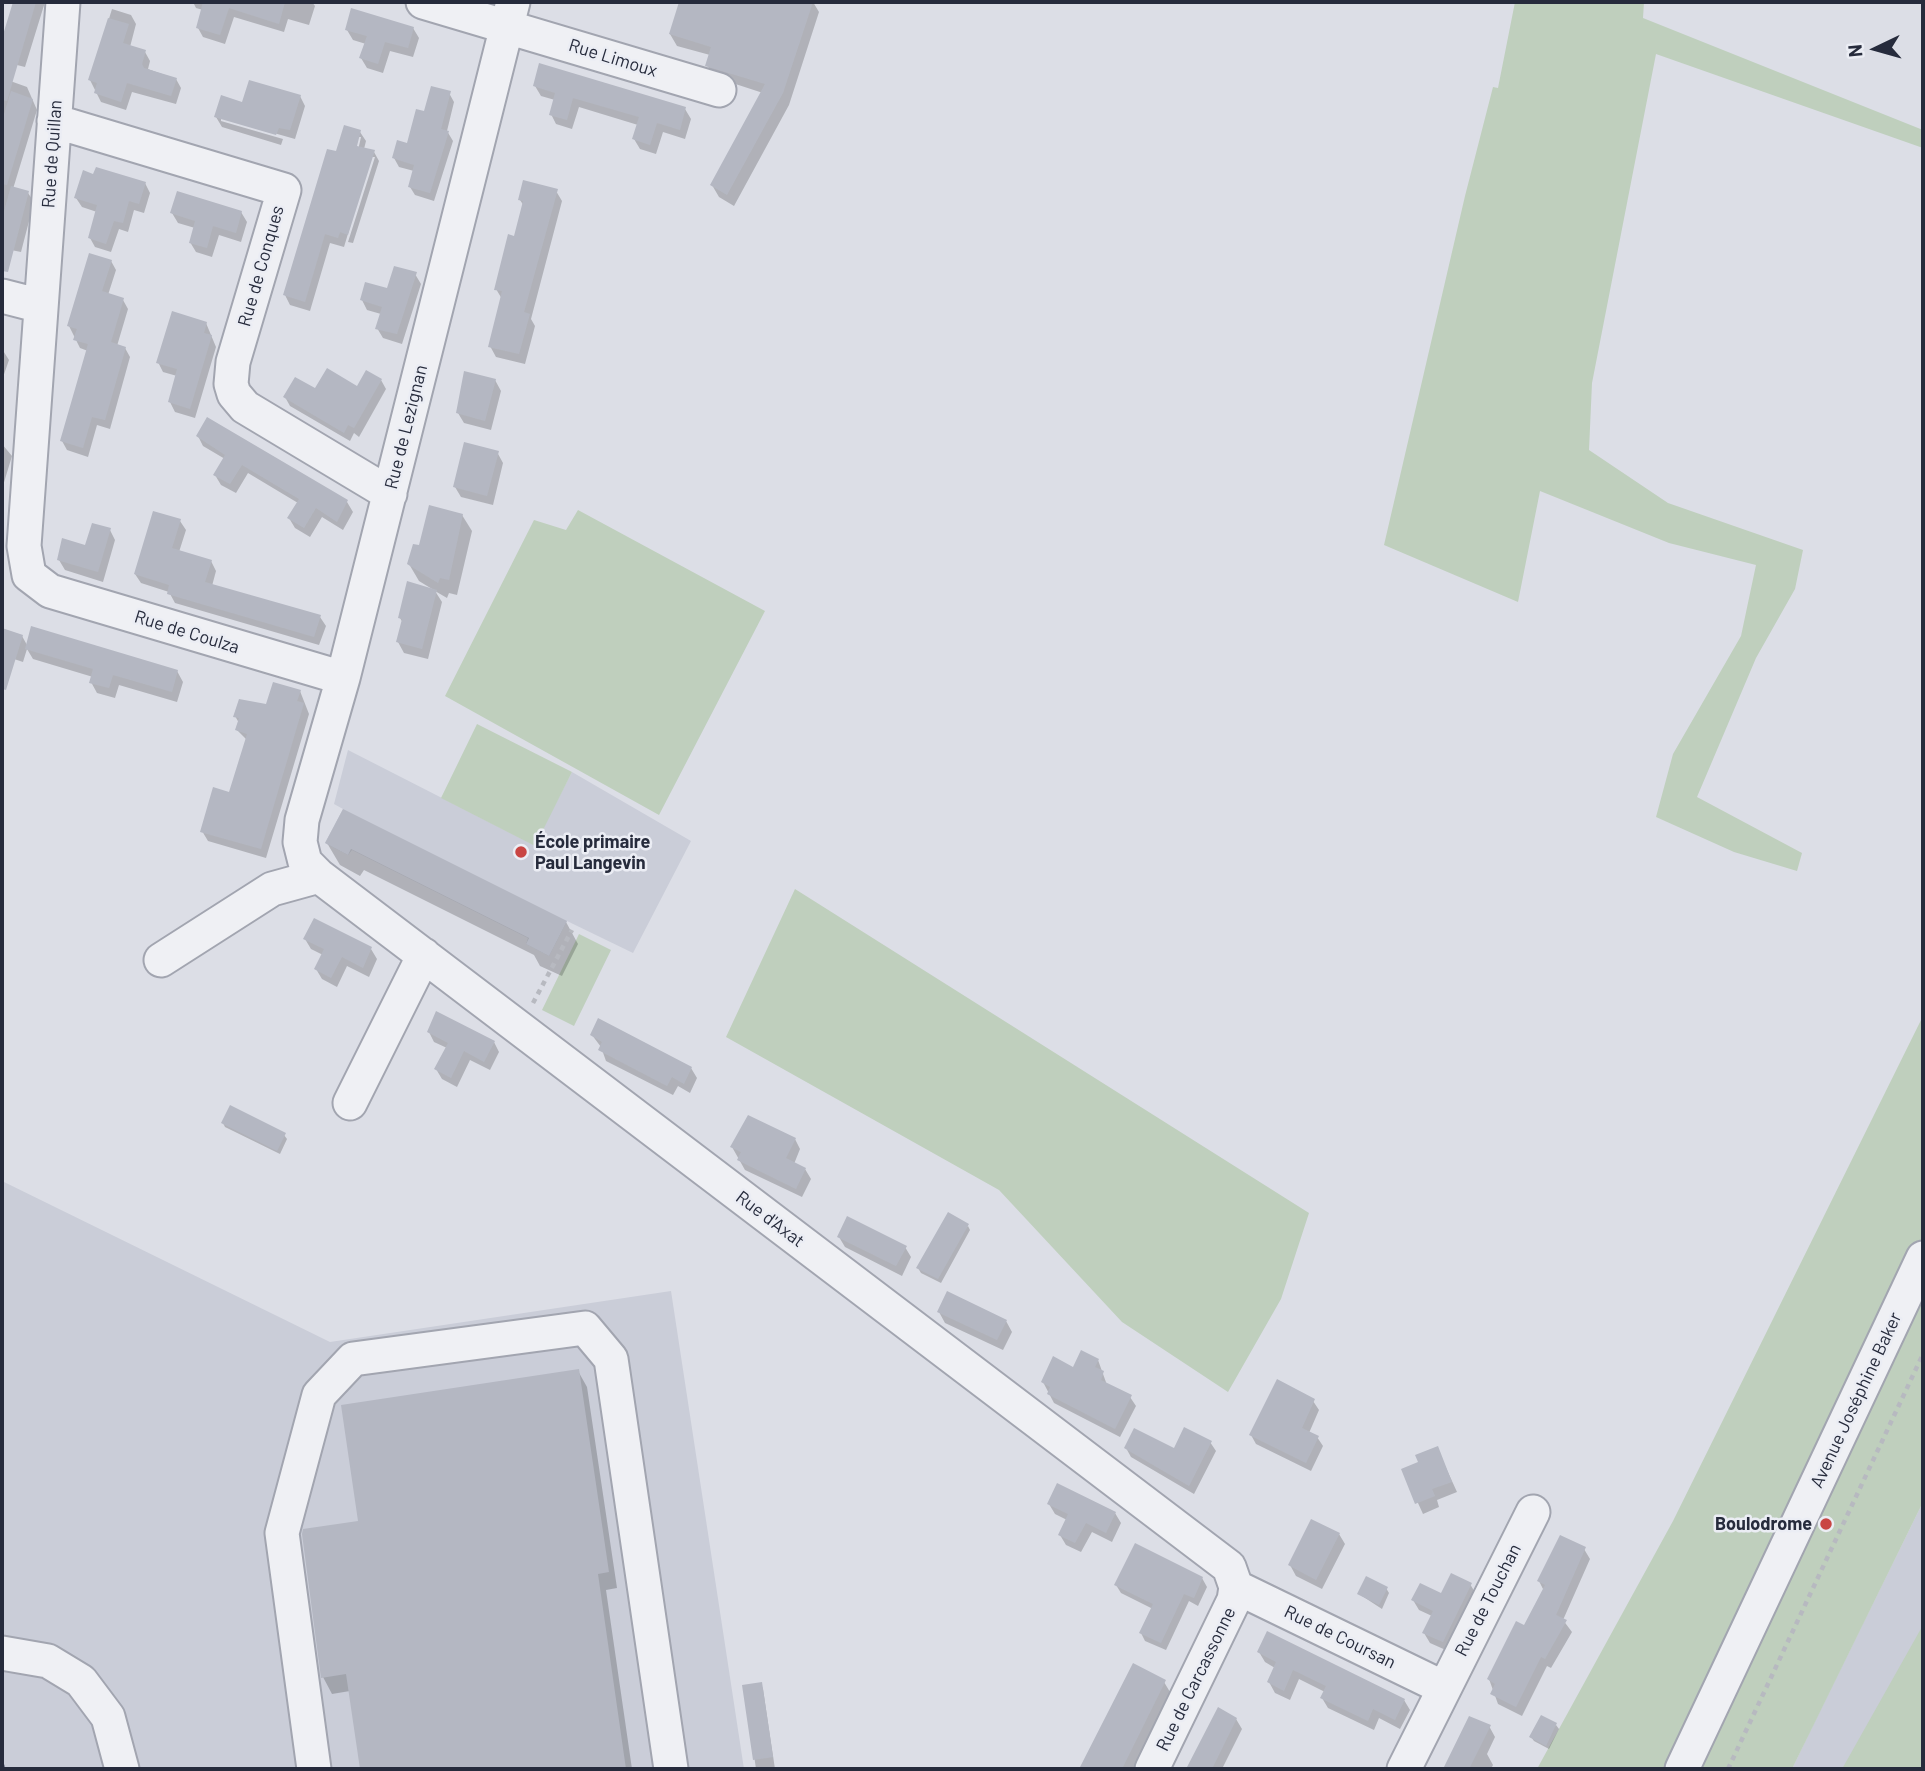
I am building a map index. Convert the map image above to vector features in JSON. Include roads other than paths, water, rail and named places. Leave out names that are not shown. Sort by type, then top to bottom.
[{"type":"street","name":"Rue de Quillan","points":[[34,582],[26,567],[24,546],[62,2]]},
{"type":"street","name":"Rue Limoux","points":[[423,2],[510,14],[719,90]]},
{"type":"street","name":"Rue de Lezignan","points":[[310,864],[302,820],[390,494],[510,14]]},
{"type":"street","name":"Rue de Conques","points":[[54,121],[284,190],[233,362],[231,384],[234,394],[245,407],[390,494]]},
{"type":"street","points":[[2,296],[41,306]]},
{"type":"street","name":"Rue de Coulza","points":[[34,582],[59,594],[342,678]]},
{"type":"street","points":[[161,960],[310,864]]},
{"type":"street","name":"Rue d'Axat","points":[[310,864],[519,1029],[1222,1560],[1229,1567],[1236,1587]]},
{"type":"street","points":[[350,1103],[424,955]]},
{"type":"street","name":"Avenue Joséphine Baker","points":[[1682,1769],[1923,1258]]},
{"type":"street","points":[[314,1769],[282,1533],[319,1395],[353,1360],[585,1328],[611,1359],[671,1769]]},
{"type":"street","name":"Rue de Touchan","points":[[1404,1769],[1533,1511]]},
{"type":"street","name":"Rue de Coursan","points":[[1236,1587],[1444,1688]]},
{"type":"street","name":"Rue de Carcassonne","points":[[1152,1769],[1234,1600],[1236,1587]]},
{"type":"street","points":[[2,1653],[48,1661],[81,1681],[108,1717],[122,1769]]},
{"type":"railway","points":[[2,1765],[3,1769]]},
{"type":"place","name":"École primaire Paul Langevin","points":[[521,852]]},
{"type":"place","name":"Boulodrome","points":[[1826,1524]]}]
